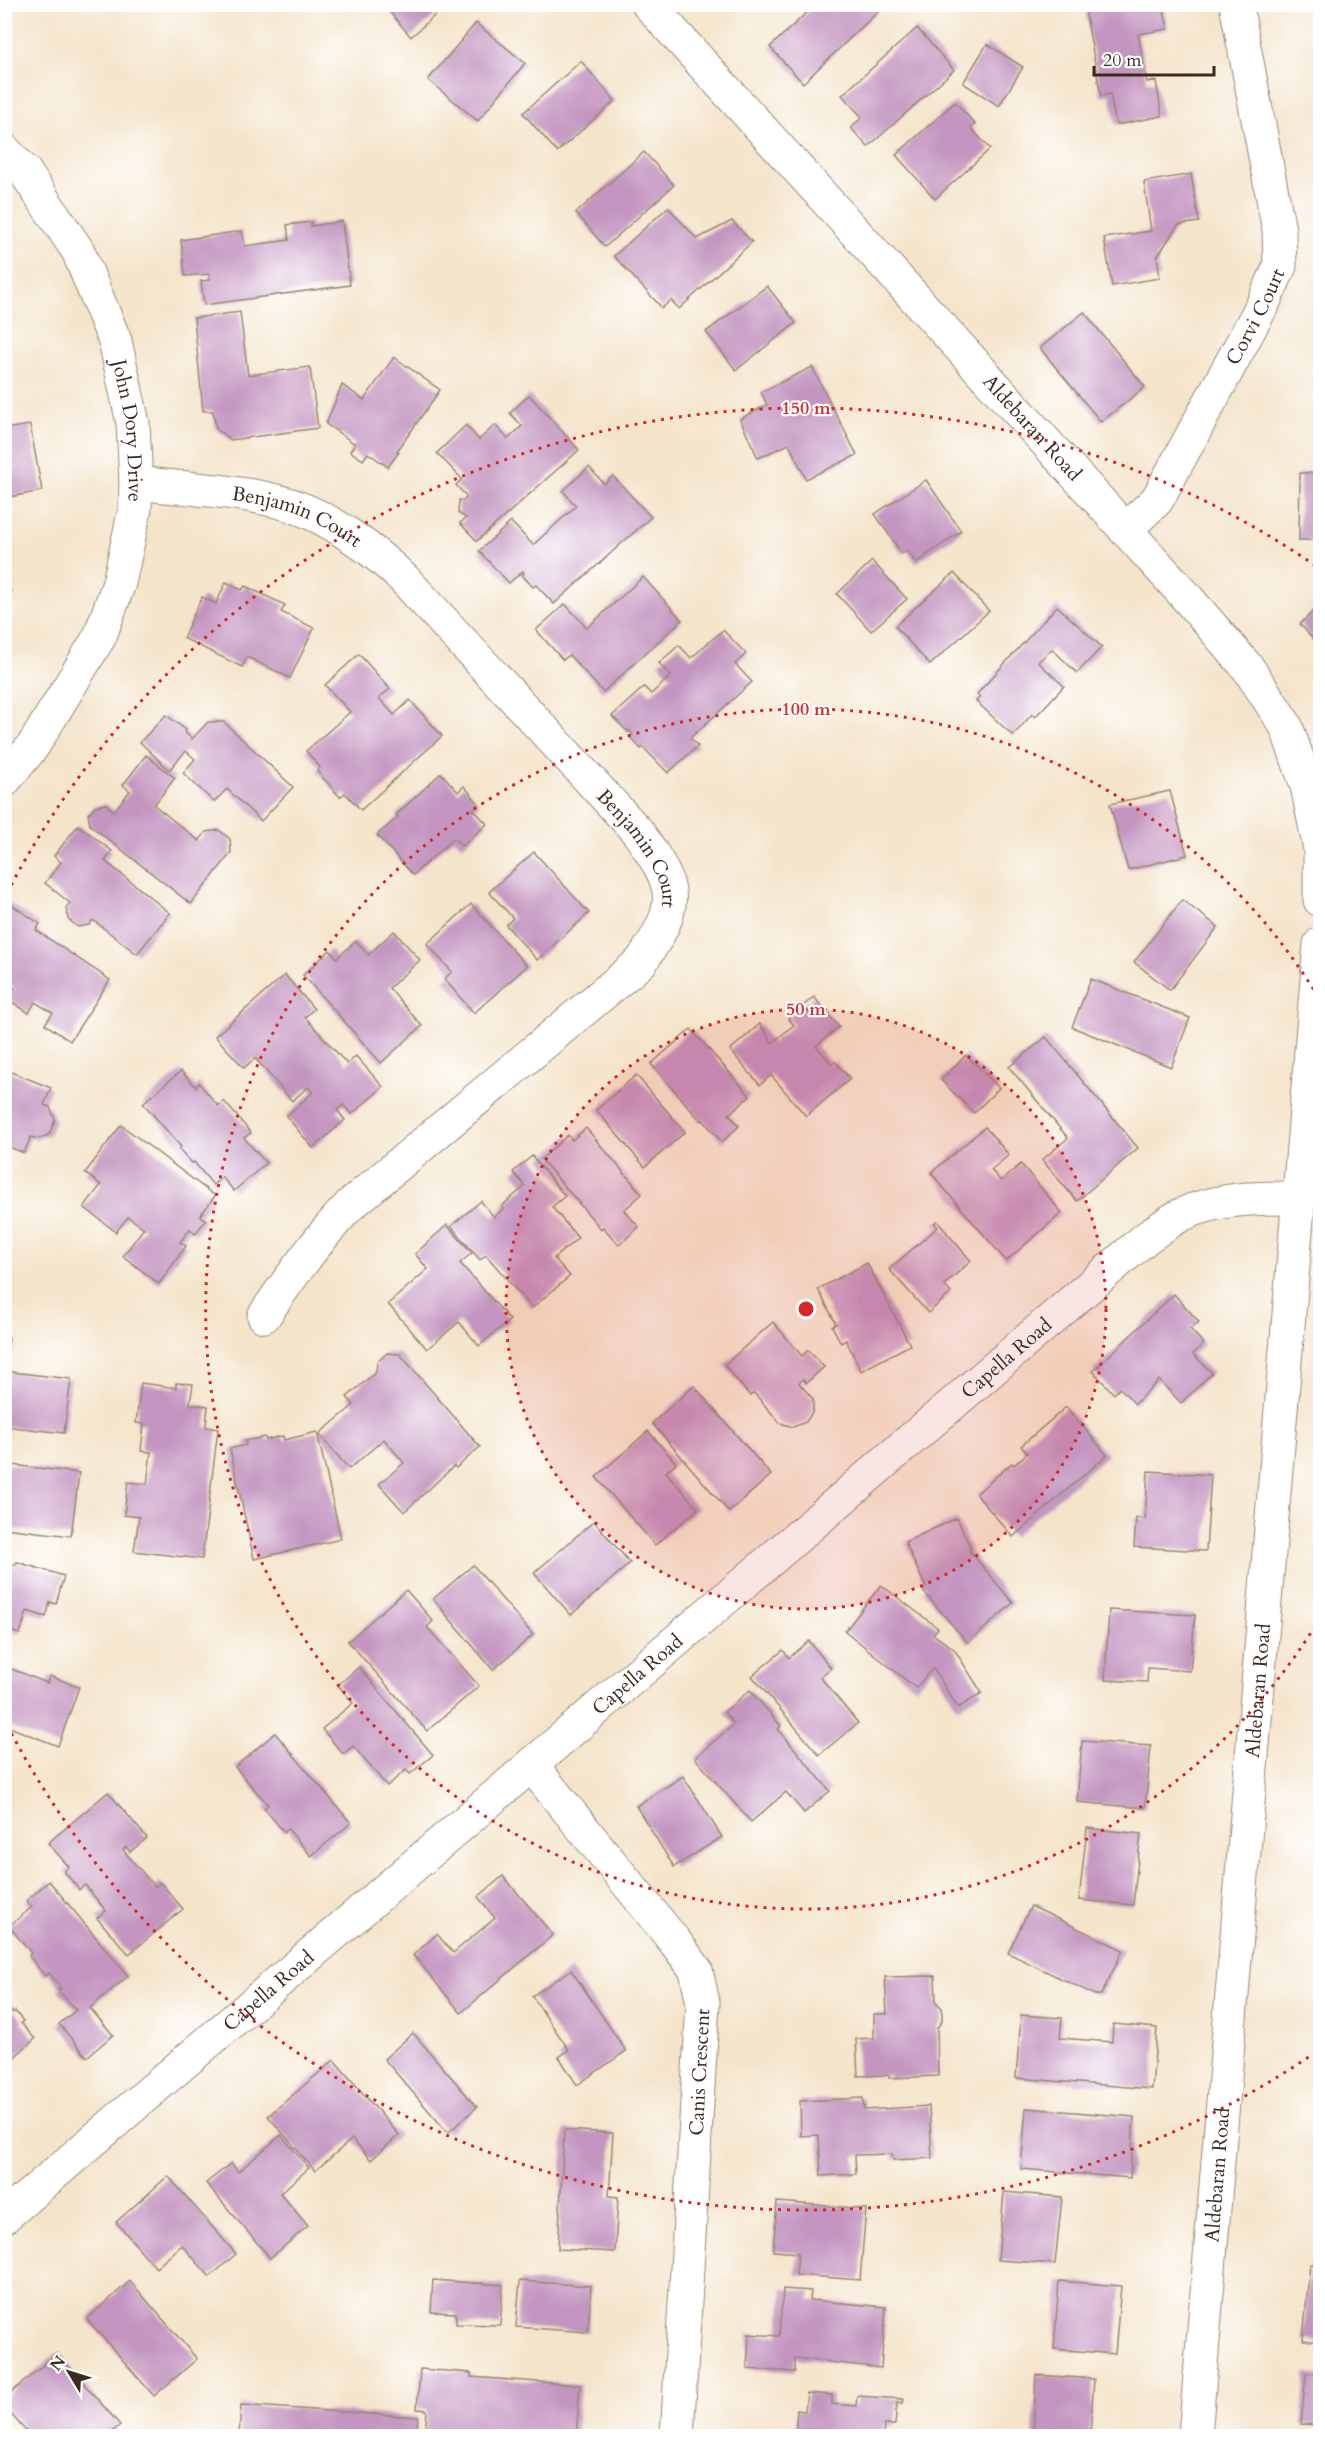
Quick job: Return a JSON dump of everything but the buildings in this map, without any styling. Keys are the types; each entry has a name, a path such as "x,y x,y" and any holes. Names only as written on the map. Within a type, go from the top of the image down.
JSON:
{"street":[{"name":"Aldebaran Road","path":"648,4 1248,668 1286,726 1307,786 1320,849 1320,900"},
{"name":"Corvi Court","path":"1125,530 1157,500 1263,304 1280,266 1279,230 1236,4"},
{"name":"John Dory Drive","path":"4,150 25,172 78,251 116,341 133,423 136,483 135,509 118,583 100,636 33,747 4,781"},
{"name":"Benjamin Court","path":"136,483 239,494 292,505 335,526 377,553 405,580 637,831 668,878 670,906 660,934 641,962 349,1206 323,1233 264,1316"},
{"name":"Aldebaran Road","path":"1195,2436 1320,944"},
{"name":"Capella Road","path":"4,2217 1146,1238 1182,1214 1215,1204 1247,1198 1300,1198"},
{"name":"Canis Crescent","path":"532,1766 676,1942 696,1971 703,2003 677,2436"}]}
